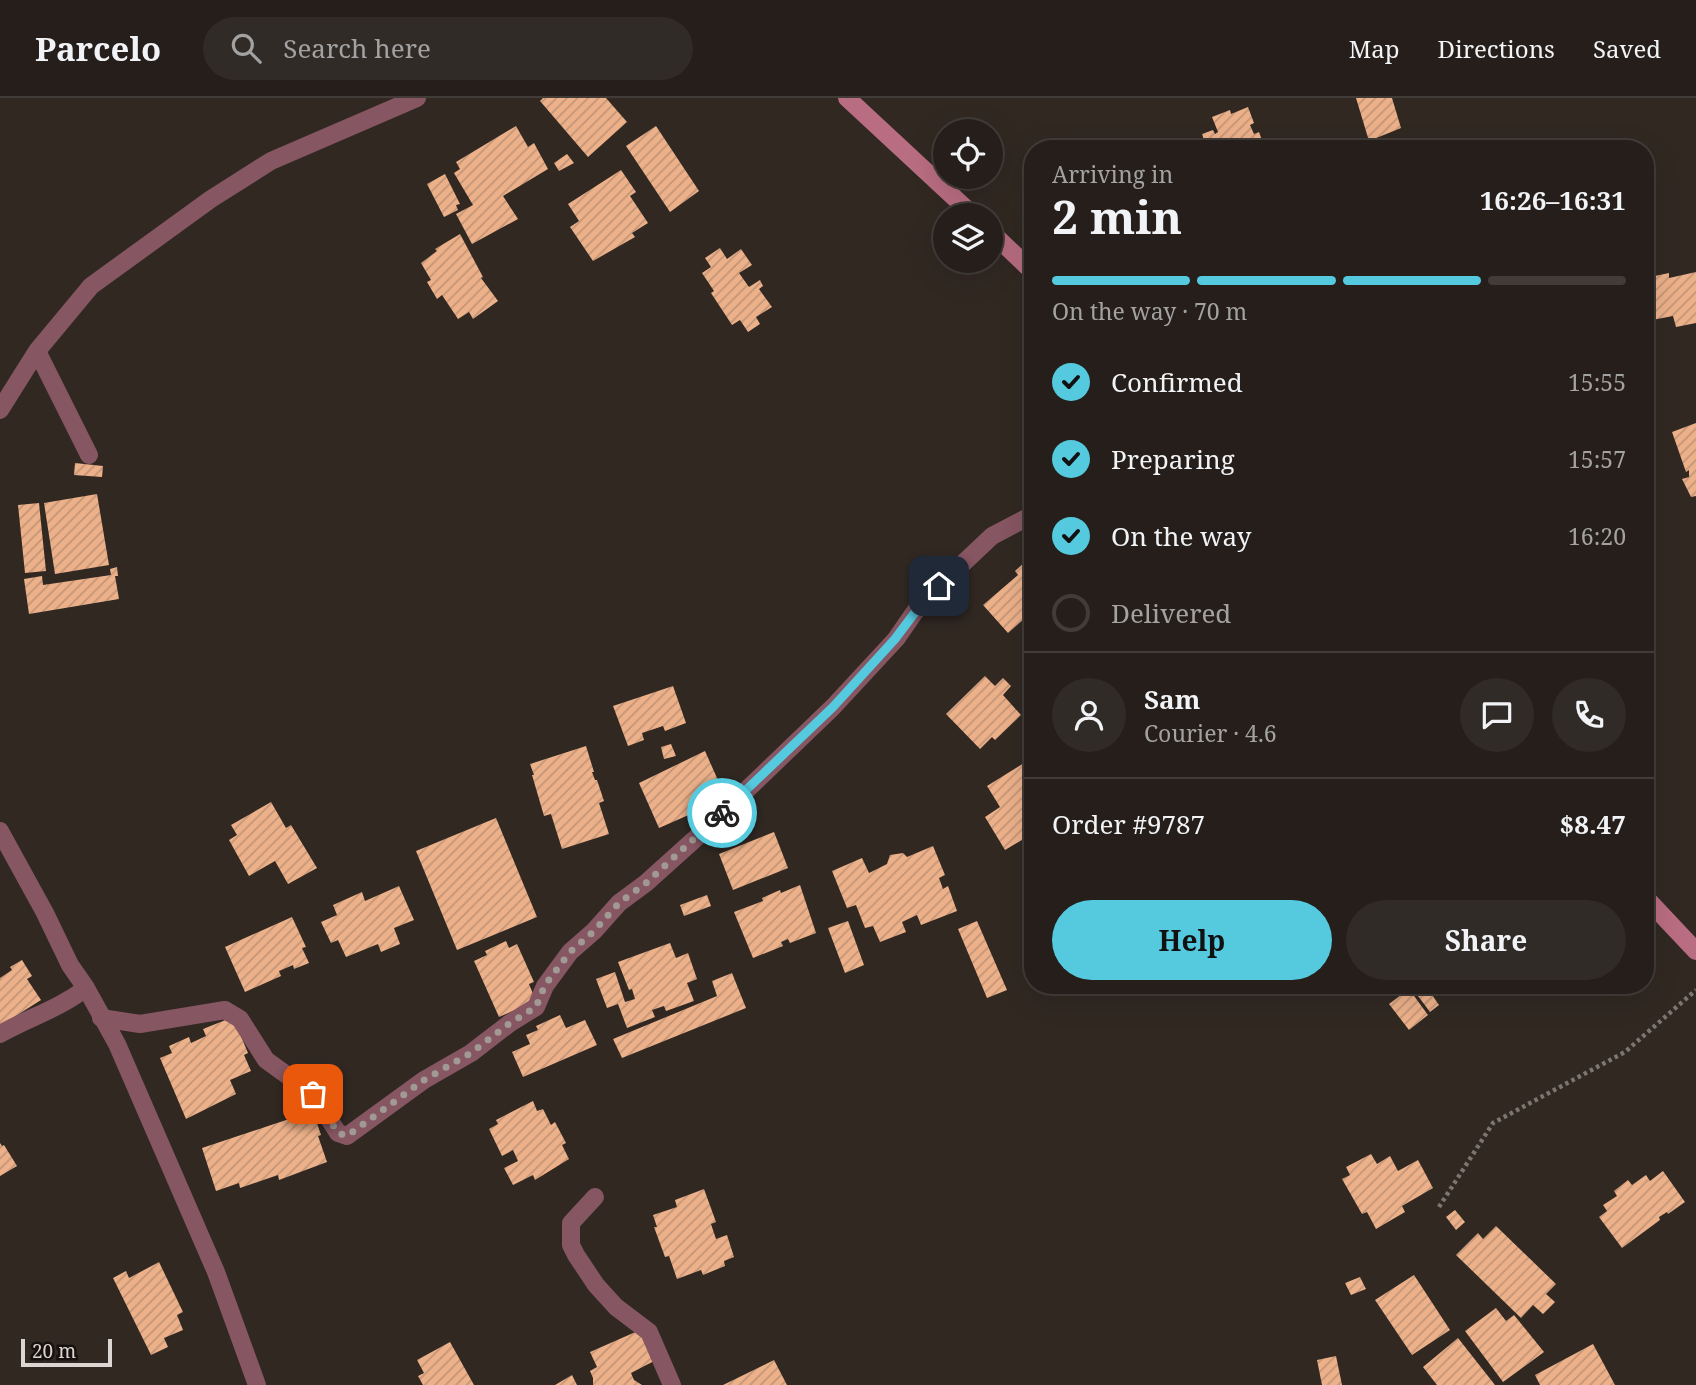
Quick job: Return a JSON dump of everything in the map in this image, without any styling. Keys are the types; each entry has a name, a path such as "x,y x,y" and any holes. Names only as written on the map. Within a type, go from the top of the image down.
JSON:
{"main road":[{"path":"847,98 961,203"},
{"path":"1003,243 1024,263"},
{"path":"1654,907 1696,951"}],"street":[{"path":"0,410 37,351 90,286 211,199 271,161 416,98"},
{"path":"37,351 89,455"},
{"path":"101,1018 140,1024 225,1010 240,1019 266,1060 313,1094 338,1133 347,1136 424,1080 471,1053 536,1007 545,985 570,952 594,931 619,903 646,883 706,829 833,707 895,639 922,603 992,536 1024,519"},
{"path":"0,831 70,965 117,1044 216,1272 257,1385"},
{"path":"0,1034 27,1019 65,1004 86,988"},
{"path":"595,1197 571,1223 571,1245 596,1285 616,1307 649,1332 672,1385"}],"path":[{"path":"1439,1207 1493,1123 1625,1052 1696,990"}],"building":[{"path":"543,98 606,98 627,122 588,157 540,101"},
{"path":"1356,98 1392,98 1401,128 1369,140"},
{"path":"1248,107 1254,123 1250,125 1254,134 1259,132 1262,140 1204,140 1202,134 1213,130 1215,134 1218,132 1212,117 1230,110 1231,114"},
{"path":"516,126 528,147 534,143 548,169 503,196 518,219 472,244 456,214 473,205 454,173 460,169 456,162"},
{"path":"656,126 699,191 670,212 626,146"},
{"path":"567,154 574,163 559,171 554,163"},
{"path":"621,170 636,192 630,196 648,223 632,233 635,237 593,261 570,227 579,221 568,204"},
{"path":"445,174 460,204 456,205 458,210 444,217 427,184"},
{"path":"460,234 483,277 481,278 498,301 473,319 469,312 458,319 442,295 437,299 427,282 431,280 421,263 437,251 435,249"},
{"path":"720,248 727,259 741,249 752,265 739,273 749,287 760,280 763,286 759,289 772,307 756,317 760,324 748,332 740,320 732,325 711,293 714,291 702,273 711,267 705,258"},
{"path":"1696,272 1696,323 1676,327 1673,316 1654,320 1654,276 1669,273 1669,278"},
{"path":"1696,423 1696,496 1691,497 1682,479 1689,477 1689,470 1686,472 1672,432"},
{"path":"75,463 103,466 102,477 74,475"},
{"path":"97,494 109,565 55,574 44,503"},
{"path":"39,503 46,571 25,573 18,505"},
{"path":"1024,563 1024,619 1008,633 983,605 1018,575 1015,571"},
{"path":"117,567 118,576 115,576 119,599 29,614 24,579 42,576 43,585 111,575 110,569"},
{"path":"985,676 995,686 1003,678 1011,686 1003,695 1021,715 995,740 992,737 980,749 946,714"},
{"path":"673,686 686,723 665,731 663,726 642,733 644,740 628,746 613,706"},
{"path":"671,744 676,756 664,759 661,747"},
{"path":"586,746 592,772 604,801 599,803 609,834 562,849 551,814 544,816 530,764"},
{"path":"705,751 729,805 703,816 700,810 659,828 639,783"},
{"path":"1024,763 1024,843 1022,840 1005,850 985,817 1000,807 987,786"},
{"path":"271,802 286,828 291,825 317,868 288,884 275,861 249,876 229,840 237,835 231,825"},
{"path":"496,818 537,917 457,950 416,851"},
{"path":"774,832 788,868 733,890 719,854"},
{"path":"933,846 945,875 939,878 943,889 948,886 957,911 921,925 917,915 902,922 906,932 880,942 873,926 865,928 856,905 847,908 832,871 862,858 869,873 887,864 890,855 903,853 907,857"},
{"path":"800,885 816,933 790,943 788,939 781,942 783,946 753,958 734,912 763,901 762,898 780,890 781,893"},
{"path":"399,886 414,920 394,928 400,944 381,952 378,944 346,957 338,940 331,943 321,922 337,915 333,905 362,892 365,901"},
{"path":"707,895 711,906 684,916 680,905"},
{"path":"292,917 306,947 302,948 309,963 294,969 293,965 279,971 281,976 245,992 225,947"},
{"path":"848,921 864,965 845,973 828,928"},
{"path":"977,921 1007,990 987,998 958,929"},
{"path":"506,941 509,948 517,944 534,982 529,984 536,1001 499,1017 474,961 487,955 485,951"},
{"path":"670,943 676,958 688,953 697,979 687,983 694,1001 666,1011 664,1006 652,1010 655,1017 627,1028 618,1004 607,1008 596,979 615,972 625,1002 635,999 618,962"},
{"path":"22,960 32,976 27,979 41,1000 0,1026 0,978 12,970 10,967"},
{"path":"732,973 746,1008 622,1058 613,1039 717,996 712,981"},
{"path":"1402,994 1413,994 1428,1015 1409,1030 1389,1004"},
{"path":"1431,994 1439,1005 1430,1012 1418,996"},
{"path":"560,1015 566,1028 585,1020 597,1045 523,1077 512,1052 530,1044 526,1035 538,1030 536,1026"},
{"path":"233,1017 248,1053 244,1055 251,1071 230,1080 236,1094 186,1119 160,1058 172,1053 169,1046 189,1037 191,1043 206,1036 203,1029"},
{"path":"533,1101 537,1111 543,1109 551,1125 555,1122 566,1143 562,1145 569,1159 535,1180 533,1175 513,1185 504,1168 518,1161 513,1150 502,1156 489,1129 498,1124 496,1120"},
{"path":"313,1111 327,1162 279,1180 278,1175 240,1188 239,1183 216,1191 202,1148"},
{"path":"0,1143 17,1166 0,1176"},
{"path":"1371,1154 1377,1164 1390,1156 1398,1171 1418,1160 1433,1188 1402,1206 1405,1212 1376,1229 1367,1212 1362,1214 1342,1179 1350,1175 1346,1167"},
{"path":"1663,1171 1685,1202 1659,1217 1660,1220 1622,1248 1599,1217 1607,1211 1603,1205 1617,1196 1614,1191 1628,1180 1632,1185 1646,1175 1650,1181"},
{"path":"704,1189 716,1222 711,1224 716,1239 727,1235 734,1257 724,1261 725,1266 703,1275 701,1270 677,1279 669,1256 665,1257 654,1227 657,1227 653,1215 677,1207 675,1200"},
{"path":"1455,1210 1465,1222 1456,1230 1446,1217"},
{"path":"1496,1226 1556,1284 1546,1294 1555,1302 1543,1314 1533,1305 1521,1318 1456,1255 1478,1233 1483,1239"},
{"path":"159,1262 183,1312 177,1315 183,1330 164,1338 168,1347 151,1355 113,1278 126,1271 129,1278"},
{"path":"1414,1275 1450,1330 1412,1355 1375,1300"},
{"path":"1360,1277 1366,1289 1351,1295 1345,1283"},
{"path":"1496,1308 1506,1321 1514,1315 1544,1352 1503,1382 1465,1331"},
{"path":"640,1330 658,1359 631,1373 634,1380 642,1385 593,1385 590,1371 597,1367 590,1352"},
{"path":"1458,1338 1495,1385 1437,1385 1423,1367"},
{"path":"450,1342 474,1385 423,1385 418,1376 424,1373 417,1360"},
{"path":"1593,1344 1615,1385 1540,1385 1535,1375"},
{"path":"1336,1356 1342,1385 1322,1385 1317,1360"},
{"path":"774,1360 787,1385 723,1385"},
{"path":"572,1375 577,1385 555,1385"}],"way so far":[{"path":"313,1094 338,1133 347,1136 424,1080 471,1053 536,1007 545,985 570,952 594,931 619,903 646,883 722,813"}],"route":[{"path":"722,813 833,707 939,586"}]}
